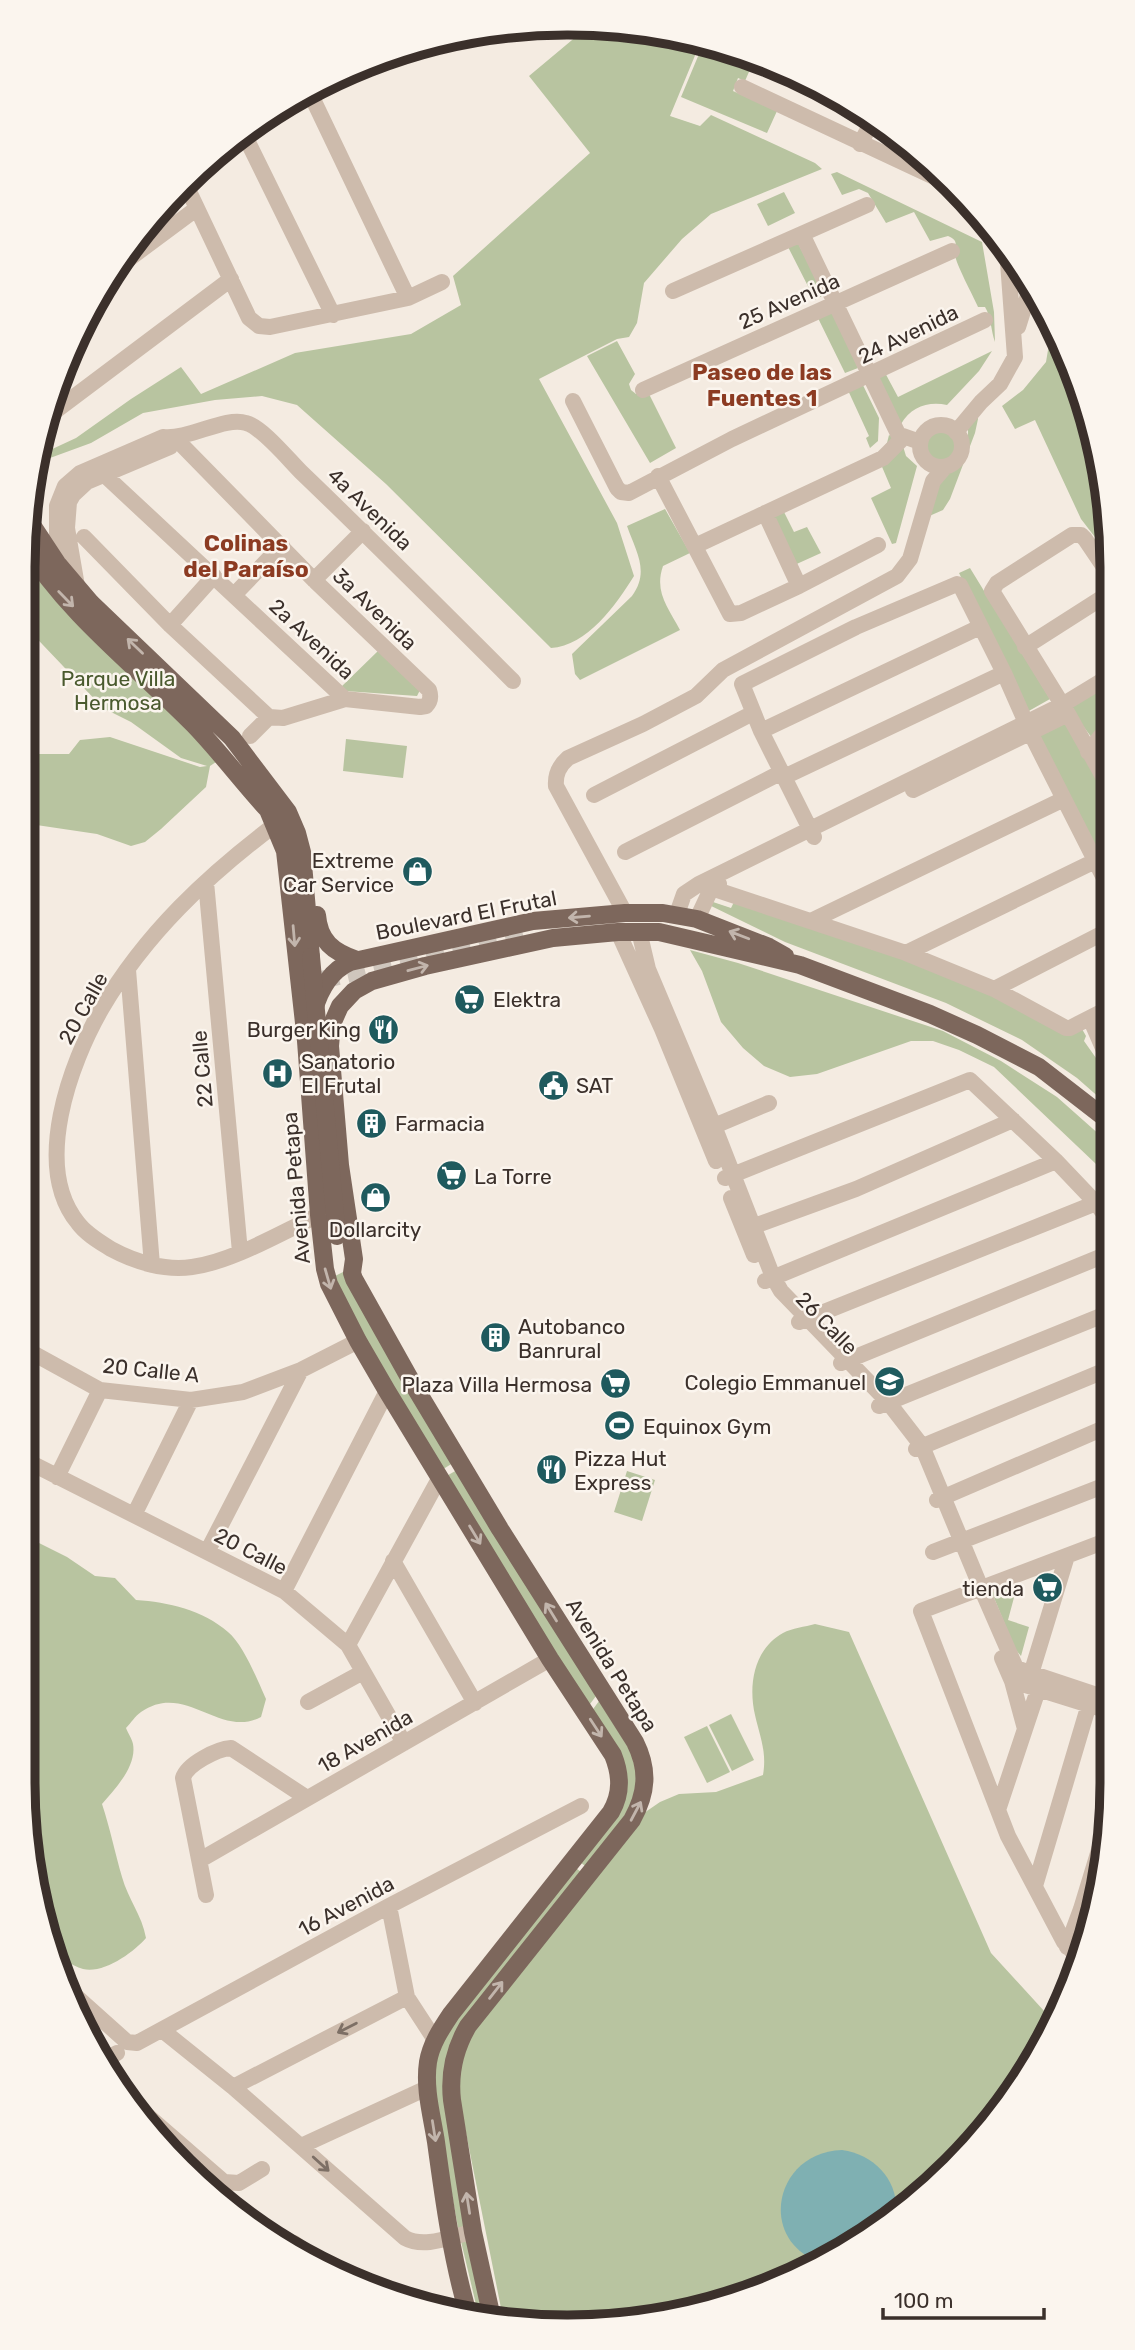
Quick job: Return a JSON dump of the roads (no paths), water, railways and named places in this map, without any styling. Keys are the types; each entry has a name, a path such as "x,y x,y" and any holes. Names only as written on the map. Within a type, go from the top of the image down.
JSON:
{"main road":[{"path":"36,532 57,563 127,639 240,740 274,779 300,814 308,831 321,936 334,949 357,960"},
{"path":"35,560 54,587 195,727 272,817 285,850 306,1041"},
{"path":"240,740 288,813 300,842 337,1236 344,1263 352,1273"},
{"path":"272,817 279,820 289,839 299,907"},
{"name":"Boulevard El Frutal","path":"337,969 357,960 533,921 625,913 677,914 697,919 774,949 800,965"},
{"path":"659,932 665,927 690,927 697,919"},
{"name":"Boulevard El Frutal","path":"354,991 372,981 425,966 575,935 659,932 800,965 930,1014 977,1034 1039,1067 1100,1114"},
{"path":"526,933 575,935"},
{"path":"306,1041 320,993 337,969"},
{"path":"310,1021 321,1018 332,1024 340,1006 354,991 336,985 333,976 337,969"},
{"name":"Avenida Petapa","path":"332,1024 330,1046 340,1165 349,1241 354,1259 352,1273 378,1323 460,1463 565,1634 628,1730 642,1758 645,1782 642,1800 632,1820 468,2026 452,2065 450,2089 473,2232 490,2309"},
{"name":"Avenida Petapa","path":"306,1041 325,1269 329,1284 387,1391 550,1659 613,1755 620,1779 617,1799 611,1812 451,2014 435,2040 428,2066 427,2088 450,2237 466,2305"},
{"path":"440,1477 460,1463"},
{"path":"572,1860 589,1874"}],"street":[{"path":"741,87 926,173"},
{"path":"313,100 408,298"},
{"path":"860,144 868,129"},
{"path":"248,142 332,315"},
{"path":"189,193 249,318 259,326 270,327 408,298 442,282"},
{"path":"673,291 867,205"},
{"path":"139,251 196,209"},
{"path":"802,234 901,440"},
{"name":"25 Avenida","path":"643,390 952,251"},
{"path":"1008,268 1016,350"},
{"path":"60,408 231,279"},
{"path":"956,432 1004,378 1013,363 1019,320 1027,298"},
{"name":"24 Avenida","path":"573,401 621,492 629,492 985,320"},
{"name":"4a Avenida","path":"77,586 67,528 69,502 76,491 101,471 163,437 175,438 234,422 249,424 363,531 513,681"},
{"path":"945,425 956,432 962,443 960,456 956,461 937,465 921,454 922,436 932,427 945,425"},
{"path":"695,547 883,458 903,436 920,442"},
{"name":"3a Avenida","path":"175,438 314,580 429,690 429,703 420,707 345,699"},
{"path":"625,913 556,786 555,779 561,764 568,758 696,696 723,670 897,576 910,559 937,465"},
{"name":"4a Avenida","path":"57,563 58,500 69,482 80,472 101,471"},
{"name":"2a Avenida","path":"101,471 345,699"},
{"path":"658,476 728,613 741,613 878,545"},
{"path":"765,513 799,586"},
{"path":"314,580 363,531"},
{"path":"1100,560 1085,538 1074,534 997,583 993,594 1100,772"},
{"path":"84,537 170,625 269,718"},
{"path":"234,595 282,545"},
{"path":"170,625 214,576"},
{"path":"812,832 761,731 743,682 954,584 960,585 1100,871"},
{"path":"1025,647 1100,599"},
{"path":"761,731 980,627"},
{"path":"625,852 783,775 1004,673"},
{"path":"677,914 684,894 1065,710 1100,683"},
{"path":"240,740 269,718 283,718 345,699"},
{"path":"594,794 753,713"},
{"path":"1088,752 1100,737"},
{"path":"813,920 1064,799"},
{"name":"20 Calle","path":"272,817 243,849 166,919 102,1008 69,1082 60,1117 56,1162 66,1202 78,1223 99,1242 123,1256 152,1265 173,1268 216,1262 320,1215"},
{"path":"906,953 1095,861"},
{"name":"22 Calle","path":"206,882 240,1252"},
{"path":"705,885 906,953 995,989 1068,1028 1100,1013"},
{"path":"697,919 705,885"},
{"name":"26 Calle","path":"618,932 709,1128"},
{"name":"26 Calle","path":"639,932 648,969 769,1279 802,1321 883,1405 919,1447 1013,1673 1026,1729"},
{"path":"995,989 1100,935"},
{"path":"128,970 152,1265"},
{"path":"1090,1018 1100,1041"},
{"path":"727,1177 965,1080 972,1081 1013,1120 1100,1208"},
{"path":"709,1128 769,1103"},
{"path":"749,1228 856,1189 1013,1120"},
{"path":"769,1279 1056,1161"},
{"path":"802,1321 1096,1203"},
{"path":"843,1363 1100,1257"},
{"path":"883,1405 1100,1316"},
{"name":"20 Calle A","path":"35,1358 100,1390 191,1400 243,1392 301,1370 358,1341"},
{"path":"207,1552 301,1370"},
{"path":"919,1447 1100,1373"},
{"path":"57,1477 100,1390"},
{"path":"284,1591 387,1391"},
{"path":"134,1515 191,1400"},
{"path":"940,1498 1100,1430"},
{"name":"20 Calle","path":"35,1466 284,1591 348,1645 404,1743"},
{"path":"348,1645 440,1477"},
{"path":"933,1552 1100,1487"},
{"path":"1072,1952 1067,1947 1012,1844 920,1611 1100,1543"},
{"path":"998,1810 1026,1729 1067,1556"},
{"path":"393,1561 475,1703"},
{"name":"18 Avenida","path":"200,1860 550,1659"},
{"path":"308,1702 363,1672"},
{"path":"1013,1673 1091,1699 1100,1705"},
{"path":"1091,1699 1100,1699"},
{"path":"1035,1886 1091,1699"},
{"path":"206,1895 183,1778 185,1772 222,1749 231,1748 307,1798"},
{"name":"16 Avenida","path":"118,2052 581,1806"},
{"path":"1067,1947 1092,1873"},
{"path":"389,1906 408,1997 435,2040"},
{"path":"233,2087 408,1997"},
{"path":"89,2016 118,2052"},
{"path":"163,2030 233,2087 405,2238 415,2243 424,2243 473,2232"},
{"path":"301,2146 427,2088"},
{"path":"163,2129 224,2182 239,2183 262,2169"}],"water":[{"path":"842,2150 875,2164 890,2182 896,2202 834,2244 810,2257 801,2252 788,2236 781,2218 782,2199 788,2181 801,2165 819,2155"}],"tunnel":[{"path":"321,980 526,933"}],"place":[{"name":"Extreme Car Service","path":"417,872"},
{"name":"Elektra","path":"470,999"},
{"name":"Burger King","path":"384,1029"},
{"name":"Sanatorio El Frutal","path":"278,1073"},
{"name":"SAT","path":"553,1085"},
{"name":"Farmacia","path":"372,1123"},
{"name":"La Torre","path":"451,1176"},
{"name":"Dollarcity","path":"375,1197"},
{"name":"Autobanco Banrural","path":"495,1338"},
{"name":"Colegio Emmanuel","path":"889,1382"},
{"name":"Plaza Villa Hermosa","path":"615,1384"},
{"name":"Equinox Gym","path":"620,1426"},
{"name":"Pizza Hut Express","path":"551,1470"},
{"name":"tienda","path":"1047,1588"}],"district":[{"name":"Paseo de las Fuentes 1","path":"762,385"},
{"name":"Colinas del Paraíso","path":"246,556"}],"park label":[{"name":"Parque Villa Hermosa","path":"118,690"}]}
